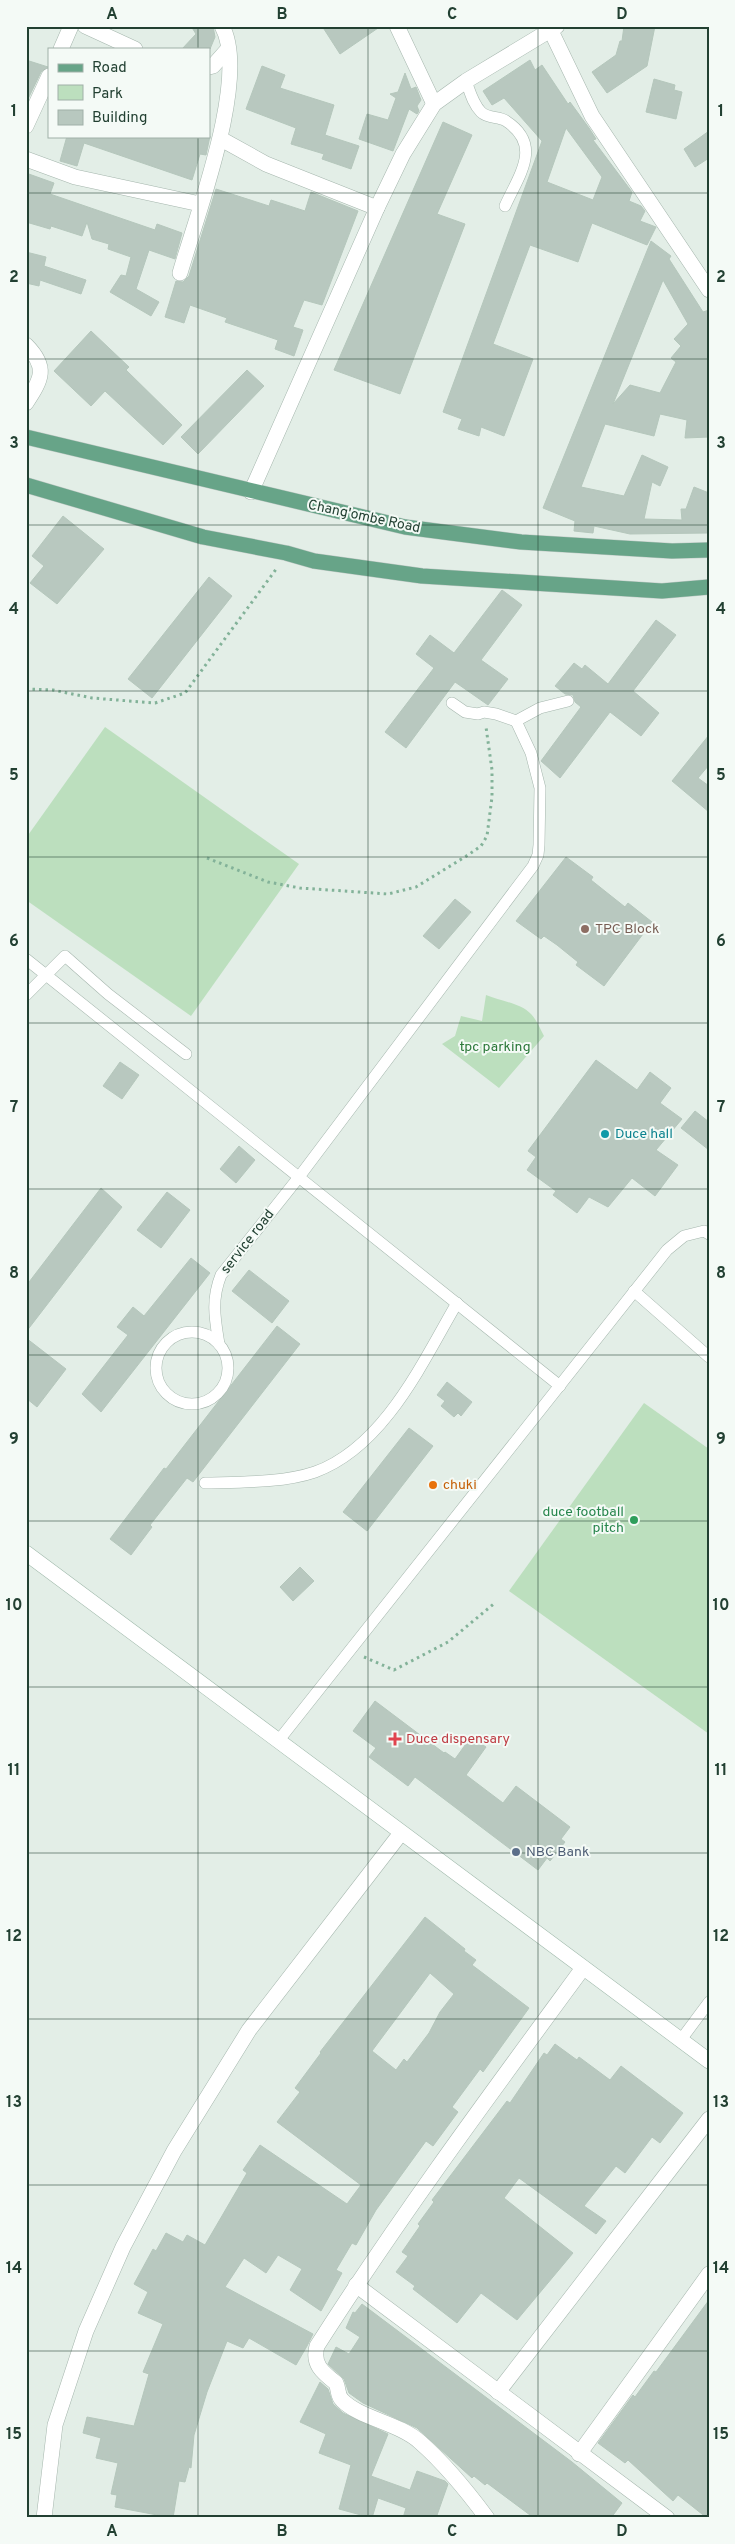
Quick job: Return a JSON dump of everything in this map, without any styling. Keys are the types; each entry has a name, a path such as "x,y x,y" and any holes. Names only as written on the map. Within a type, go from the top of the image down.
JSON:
{"main road":[{"name":"Chang'ombe Road","path":"26,437 305,505 331,508 406,527 521,542 672,551 709,550"},
{"path":"26,485 203,537 286,553 314,561 422,576 662,591 709,587"}],"street":[{"path":"61,48 71,26"},
{"path":"85,26 133,48"},
{"path":"180,273 221,139 228,93 228,49 222,26"},
{"path":"397,26 434,104"},
{"path":"251,492 376,208 403,154 434,104 466,81 554,29 592,116 709,290"},
{"path":"210,67 213,66 228,49"},
{"path":"26,126 48,78"},
{"path":"221,139 266,164 376,208"},
{"path":"26,159 75,178 200,204"},
{"path":"26,345 35,354 42,370 37,387 26,403"},
{"path":"26,1553 709,2061"},
{"path":"44,2518 55,2426 86,2331 123,2247 174,2151 249,2030 401,1833"},
{"path":"487,2518 464,2488 421,2442 404,2429 384,2422 343,2401 338,2394 336,2383 325,2375 315,2363 317,2346 356,2284 467,2126 583,1968"},
{"path":"498,2392 629,2226 709,2119"},
{"path":"579,2454 709,2274"},
{"path":"356,2284 579,2454 667,2518"}],"lane":[{"path":"466,81 474,101 483,114 507,122 524,136 526,143 524,160 505,206"},
{"path":"452,703 465,712 496,714 516,721 540,708 568,701"},
{"name":"service road","path":"220,1344 204,1334 185,1332 168,1340 157,1356 156,1375 164,1392 179,1403 189,1404 198,1404 216,1396 226,1380 228,1361 220,1344 213,1310 215,1289 221,1275 299,1176 533,866 539,845 540,788 531,753 516,721"},
{"path":"26,995 65,956 108,994 186,1054"},
{"path":"26,959 560,1386"},
{"path":"279,1740 667,1250 684,1236 704,1231 709,1234"},
{"path":"634,1292 709,1358"},
{"path":"205,1483 277,1479 313,1473 339,1462 371,1436 406,1390 457,1303"},
{"path":"680,2041 709,2002"}],"path":[{"path":"26,689 52,690 92,698 155,702 185,693 286,553"},
{"path":"207,858 268,882 300,888 388,894 416,887 481,846 487,836 492,797 492,770 485,723 478,714"},
{"path":"350,1651 394,1670 448,1642 496,1602"}],"green space":[{"path":"105,727 299,864 191,1016 26,900 26,838"},
{"name":"tpc parking","path":"486,995 527,1010 535,1019 544,1036 499,1088 442,1044 455,1036 461,1016 482,1021"},
{"name":"duce football pitch","path":"644,1403 709,1449 709,1734 509,1591"}],"building":[{"path":"191,26 213,26 215,37 210,49 183,48 196,34"},
{"path":"322,26 381,26 340,54"},
{"path":"624,26 655,26 647,66 607,93 592,72 616,55 620,41 622,41"},
{"path":"26,60 48,67 41,72 27,101"},
{"path":"530,60 535,70 542,65 568,104 570,102 589,128 596,139 593,140 632,192 629,201 641,206 645,211 640,221 656,227 647,245 592,223 578,262 530,245 493,344 533,359 504,436 481,427 479,436 458,429 462,419 443,412 542,141 504,98 492,105 483,91","holes":["566,128 602,177 593,200 547,182"]},
{"path":"262,66 285,75 280,88 334,105 325,135 359,146 351,169 322,159 324,154 291,144 296,128 246,109"},
{"path":"405,73 411,89 416,87 421,100 417,106 419,111 417,114 409,109 393,151 359,139 367,114 388,120 396,98 390,94 398,92"},
{"path":"654,79 675,85 674,90 682,92 676,119 646,112"},
{"path":"443,122 472,135 437,214 465,224 400,394 334,370"},
{"path":"709,131 709,158 695,167 684,149"},
{"path":"66,138 210,138 206,155 200,154 192,180 84,143 77,166 60,161"},
{"path":"26,173 54,183 50,194 155,230 157,224 182,233 175,259 149,250 136,289 159,302 151,316 110,292 121,275 126,276 131,257 108,249 109,244 92,239 87,222 82,236 51,226 50,229 26,222"},
{"path":"216,189 269,206 271,200 305,211 311,192 358,211 322,305 304,300 293,327 303,330 294,356 275,349 278,340 225,322 227,318 190,305 184,323 165,317 176,281 183,282 189,276"},
{"path":"651,241 671,256 669,259 703,312 709,310 709,437 685,438 687,420 660,414 654,436 605,424 581,487 624,496 642,455 668,467 660,486 652,482 644,519 682,520 681,509 686,509 694,487 709,493 709,533 630,534 594,526 593,533 574,531 575,521 543,508","holes":["663,280 688,324 674,339 681,346 671,358 676,362 660,393 630,385 613,404"]},
{"path":"26,252 46,257 44,266 86,280 81,294 40,280 39,286 26,283"},
{"path":"91,331 129,367 126,370 182,425 163,445 105,391 91,406 54,371"},
{"path":"247,370 264,386 198,454 181,437"},
{"path":"63,516 104,549 57,604 30,583 44,566 32,556"},
{"path":"209,577 232,596 152,698 128,679"},
{"path":"502,590 522,605 481,660 508,679 488,705 455,682 406,748 385,732 434,668 416,654 430,635 454,653"},
{"path":"656,620 676,635 633,691 659,713 641,736 610,712 560,778 541,761 581,707 575,702 573,695 565,694 555,686 574,663 582,669 585,665 608,684"},
{"path":"709,735 709,765 698,778 709,786 709,812 672,781"},
{"path":"566,857 593,877 591,880 625,907 628,903 652,922 604,986 576,965 578,962 557,945 544,936 541,939 516,921"},
{"path":"455,899 471,912 439,949 423,936"},
{"name":"Duce hall","path":"596,1060 637,1090 650,1072 671,1088 660,1103 682,1119 656,1150 678,1165 655,1196 632,1178 608,1207 589,1197 577,1213 553,1195 556,1191 527,1170 536,1157 528,1151"},
{"path":"120,1062 139,1075 122,1099 103,1086"},
{"path":"695,1111 709,1122 709,1150 681,1128"},
{"path":"239,1146 255,1160 236,1183 220,1169"},
{"path":"101,1188 122,1207 26,1332 26,1286"},
{"path":"167,1192 190,1210 161,1248 137,1230"},
{"path":"191,1258 210,1273 101,1412 82,1394 128,1335 117,1327 133,1307 144,1316"},
{"path":"249,1270 289,1301 272,1323 232,1291"},
{"path":"277,1326 300,1344 193,1482 187,1478 150,1525 152,1527 131,1555 110,1539"},
{"path":"26,1338 66,1369 37,1407 26,1398"},
{"path":"447,1382 472,1402 461,1416 458,1413 454,1417 441,1406 445,1401 437,1395"},
{"path":"409,1428 433,1446 367,1531 343,1512"},
{"path":"300,1567 314,1581 293,1601 280,1587"},
{"path":"375,1701 444,1753 455,1759 471,1737 486,1747 466,1775 503,1803 516,1786 570,1827 561,1839 565,1842 550,1861 547,1858 538,1870 415,1777 408,1786 369,1757 376,1748 353,1731"},
{"path":"425,1917 476,1960 472,1965 529,2008 483,2072 480,2069 452,2107 458,2112 433,2146 426,2141 376,2210 356,2245 352,2243 336,2270 342,2273 321,2311 290,2290 302,2269 278,2255 266,2273 244,2258 225,2287 313,2334 307,2346 296,2365 249,2338 243,2348 227,2341 207,2392 194,2435 191,2468 189,2467 185,2482 179,2481 173,2518 115,2507 117,2495 111,2494 118,2463 96,2458 101,2438 83,2433 87,2417 134,2426 149,2374 143,2372 163,2324 138,2313 148,2292 134,2284 153,2249 156,2251 166,2233 183,2242 187,2235 205,2245 247,2173 243,2170 260,2145 347,2204 361,2185 277,2122 300,2092 295,2088 320,2052","holes":["430,1973 454,1994 440,2012 429,2033 407,2062 404,2059 396,2070 372,2051"]},
{"path":"555,2044 577,2060 579,2057 610,2080 621,2066 683,2113 660,2143 652,2137 625,2173 616,2166 584,2206 606,2221 596,2234 519,2178 504,2198 573,2253 517,2320 481,2293 457,2323 413,2289 415,2286 396,2272 408,2256 402,2252 420,2226 418,2224 434,2202 432,2200 507,2101 510,2103 544,2053 547,2055"},
{"path":"709,2300 709,2518 707,2518 678,2495 673,2501 628,2460 625,2463 598,2443 633,2395 635,2397 654,2371 656,2372"},
{"path":"362,2304 572,2462 622,2503 611,2518 534,2518 487,2483 485,2485 474,2476 472,2478 417,2428 363,2403 349,2393 344,2379 328,2364 336,2347 349,2354 360,2337 346,2328 353,2312 355,2313"},
{"path":"320,2382 328,2389 333,2404 343,2413 388,2434 371,2476 410,2490 417,2471 445,2481 448,2484 436,2518 403,2518 406,2508 378,2498 372,2518 339,2509 351,2465 319,2453 326,2434 300,2422"}],"place":[{"name":"TPC Block","path":"585,929"},
{"name":"Duce hall","path":"605,1134"},
{"name":"chuki","path":"433,1485"},
{"name":"duce football pitch","path":"634,1520"},
{"name":"Duce dispensary","path":"395,1739"},
{"name":"NBC Bank","path":"516,1852"}]}
